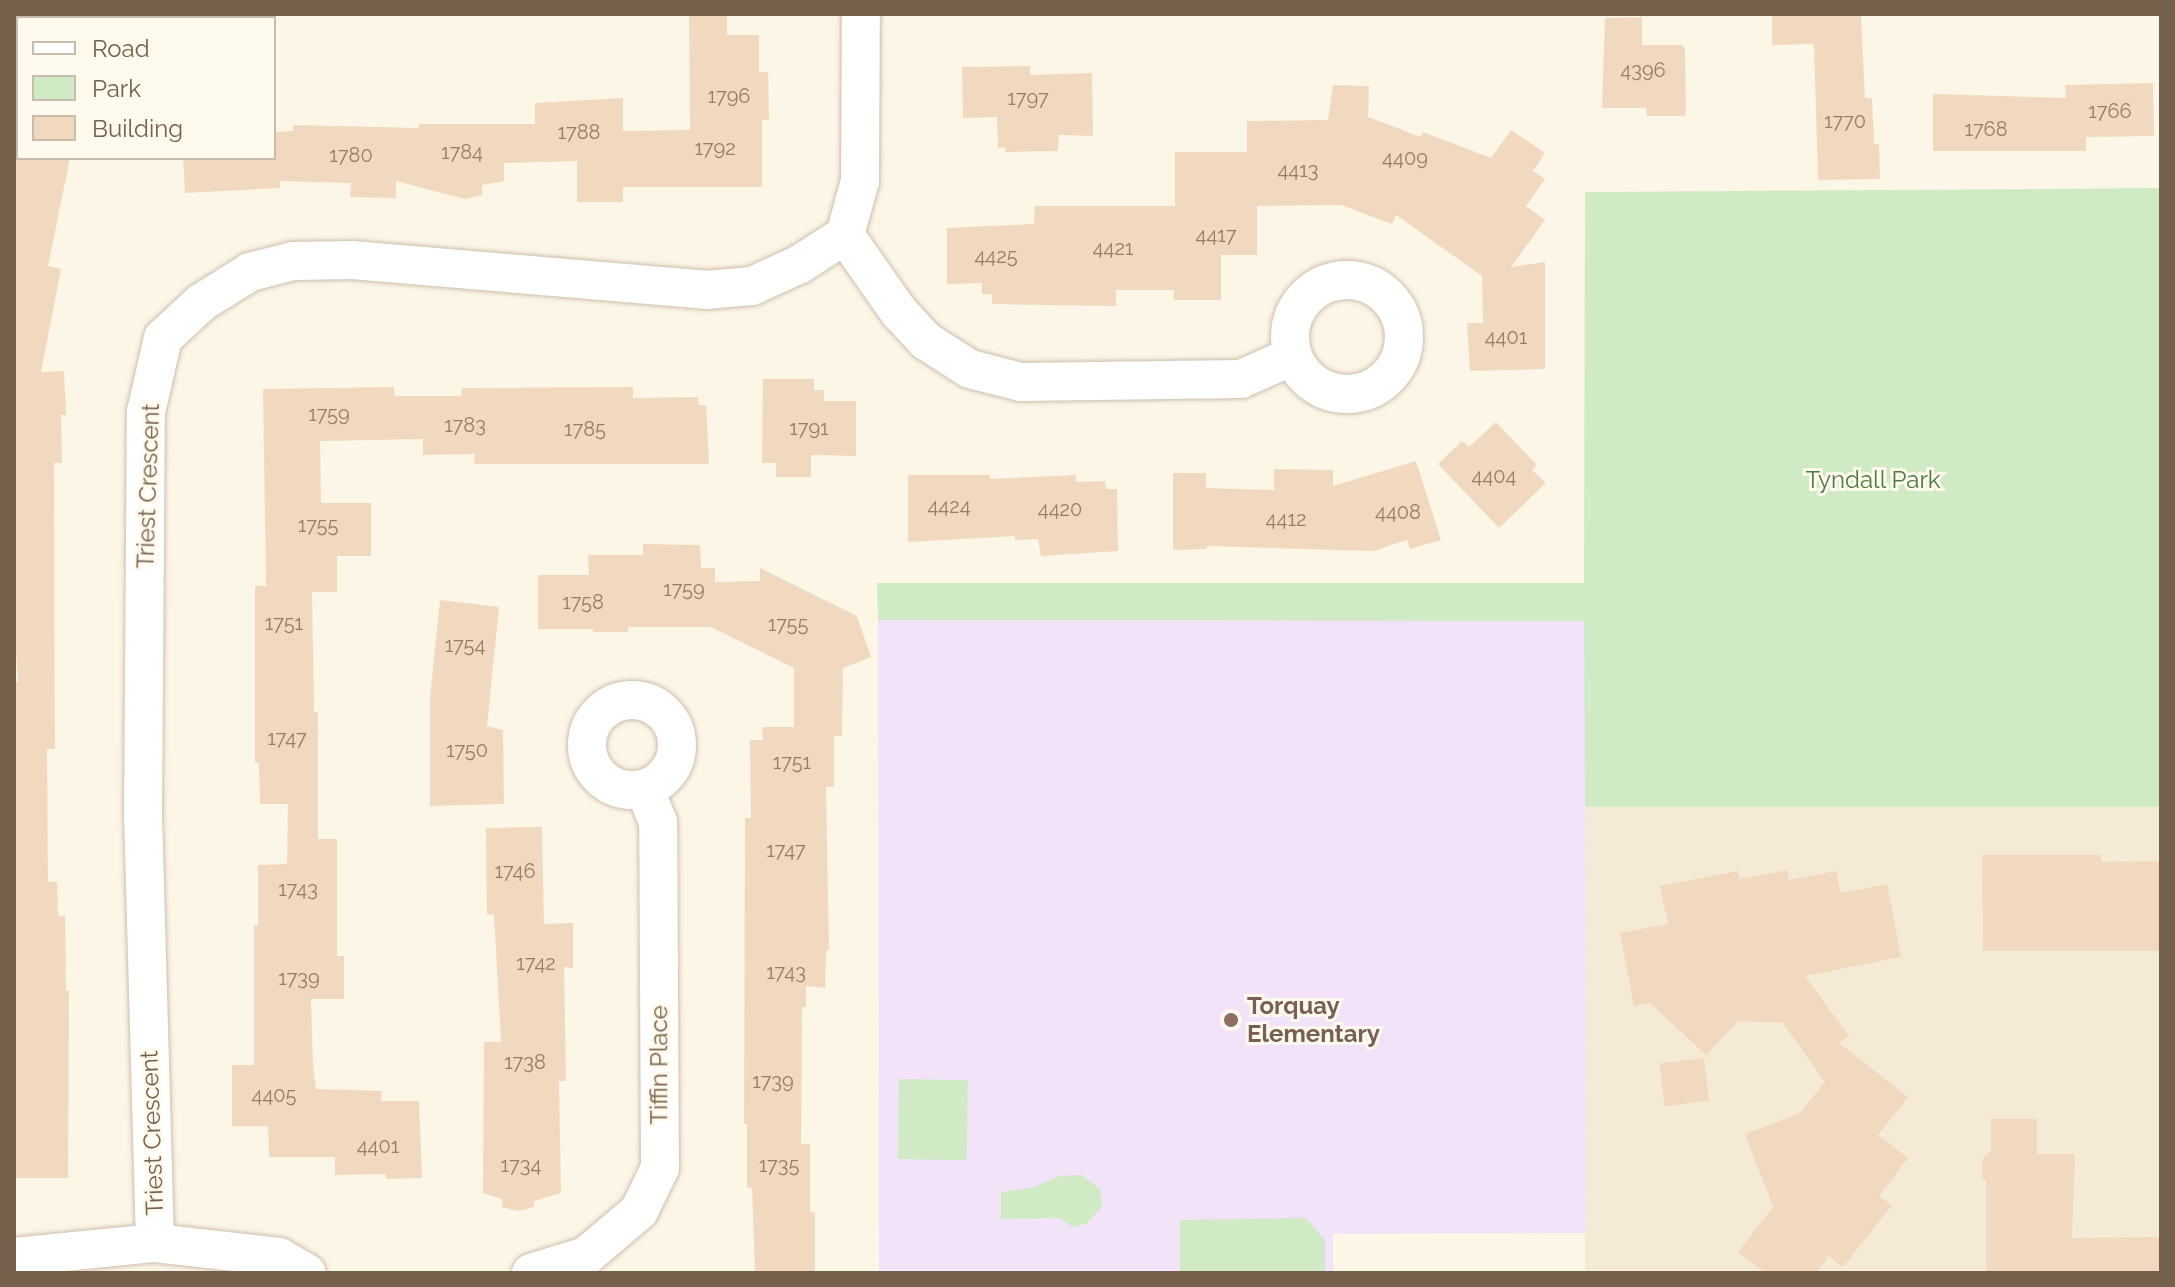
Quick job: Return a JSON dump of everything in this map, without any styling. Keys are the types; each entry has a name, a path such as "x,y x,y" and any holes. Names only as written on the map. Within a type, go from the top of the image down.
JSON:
{"street":[{"path":"861,14 860,181 845,235 899,312 926,341 970,369 1021,382 1241,379 1293,356"},
{"name":"Triest Crescent","path":"155,1243 143,820 145,428 163,338 202,302 250,272 293,261 352,260 706,290 752,286 800,264 845,235"},
{"name":"Tiffin Place","path":"531,1273 586,1256 639,1211 660,1168 658,822 645,789"},
{"path":"14,1257 155,1243 279,1257 307,1273"}],"shaded area":[{"name":"Torquay Elementary","path":"878,620 1585,621 1586,1233 1333,1234 1333,1273 879,1273"},
{"path":"1585,807 2161,807 2161,1273 1585,1273"}],"green space":[{"name":"Tyndall Park","path":"2161,188 2161,807 1585,807 1584,621 878,620 877,583 1584,583 1585,192"},
{"path":"899,1079 968,1080 967,1160 898,1159"},
{"path":"1082,1175 1100,1189 1102,1207 1086,1224 1072,1227 1060,1218 1001,1219 1001,1192 1031,1188 1060,1176"},
{"path":"1306,1218 1325,1240 1325,1273 1180,1273 1180,1220"}],"building":[{"path":"689,14 727,14 727,35 759,35 759,72 768,72 769,120 762,120 762,187 623,187 623,202 577,202 577,161 504,163 504,181 482,185 482,195 465,199 396,181 396,198 350,197 351,183 280,181 280,188 185,193 183,160 276,160 276,132 293,131 293,125 419,128 419,124 535,124 535,103 623,98 623,131 690,130"},
{"path":"1772,14 1861,14 1865,98 1872,98 1874,144 1879,144 1880,179 1818,180 1814,44 1772,45"},
{"path":"1642,17 1642,45 1682,45 1685,49 1686,116 1647,116 1646,108 1602,108 1605,18"},
{"path":"1030,66 1030,75 1092,73 1093,136 1059,135 1058,151 1006,152 1005,147 998,148 997,117 963,118 962,67"},
{"path":"2153,83 2154,136 2086,137 2086,151 1933,151 1933,94 2066,98 2065,85"},
{"path":"1333,85 1369,86 1368,117 1421,137 1423,132 1491,158 1511,130 1545,153 1533,171 1545,179 1526,206 1545,220 1511,267 1545,262 1545,369 1470,371 1467,323 1483,323 1482,276 1396,215 1392,224 1341,205 1257,206 1257,255 1221,255 1221,300 1174,300 1174,290 1116,290 1116,306 992,304 992,294 982,294 982,283 947,284 947,228 1034,224 1035,206 1175,206 1175,152 1247,152 1247,121 1328,120"},
{"path":"14,158 70,160 48,266 61,269 41,372 64,371 66,415 61,415 62,463 54,463 55,749 47,749 48,882 57,882 58,916 65,916 66,991 69,991 68,1178 14,1178 14,682 18,682 14,624"},
{"path":"763,379 814,379 814,390 824,390 824,401 856,401 856,456 811,455 811,477 776,477 776,463 762,463"},
{"path":"394,387 394,396 462,396 462,388 633,387 633,398 698,397 699,405 706,405 709,464 474,464 475,454 423,455 423,439 320,441 321,503 371,503 371,556 337,556 337,592 312,592 314,712 318,712 318,839 337,839 337,956 344,956 344,999 311,999 313,1065 316,1089 382,1091 381,1101 419,1101 422,1178 386,1179 385,1174 335,1175 335,1157 269,1157 268,1126 232,1126 232,1065 254,1065 254,925 258,925 258,865 287,864 288,804 260,804 259,763 255,763 255,586 266,586 263,389"},
{"path":"1496,422 1537,465 1532,470 1546,483 1499,528 1438,464 1462,441 1469,447"},
{"path":"1416,461 1441,540 1410,549 1407,540 1374,551 1207,546 1207,549 1173,550 1173,473 1206,473 1206,488 1274,490 1274,469 1333,470 1333,486"},
{"path":"908,475 990,475 990,479 1076,475 1076,482 1105,481 1106,489 1117,489 1118,551 1041,556 1038,539 1015,540 1015,536 908,542"},
{"path":"643,544 700,545 701,568 715,568 715,582 760,581 760,568 857,616 871,657 843,668 842,736 834,736 834,787 826,787 829,950 826,950 825,988 806,986 806,1007 802,1007 801,1144 810,1144 810,1212 815,1213 815,1273 755,1273 752,1188 747,1187 747,1124 744,1124 745,818 751,818 750,740 763,740 762,727 794,727 794,668 711,627 628,627 628,632 538,629 538,575 589,575 588,555 643,555"},
{"path":"440,600 499,607 487,726 503,730 504,804 430,806 430,698"},
{"path":"542,827 544,924 573,923 573,968 564,967 566,1081 559,1081 561,1193 534,1201 534,1207 518,1211 502,1207 502,1199 483,1193 484,1042 501,1042 494,914 487,915 486,828"},
{"path":"1982,855 2101,855 2101,862 2161,861 2161,951 1983,951"},
{"path":"1787,870 1789,880 1836,871 1841,893 1887,884 1901,957 1805,976 1849,1036 1839,1043 1908,1097 1878,1135 1908,1158 1879,1196 1892,1205 1843,1267 1829,1256 1816,1273 1765,1273 1738,1252 1773,1207 1745,1134 1800,1113 1825,1082 1783,1023 1738,1021 1706,1055 1650,1003 1634,1006 1620,933 1668,924 1660,886 1738,871 1740,879"},
{"path":"1704,1058 1709,1101 1665,1106 1659,1063"},
{"path":"1991,1119 2037,1119 2037,1154 2075,1154 2072,1238 2161,1237 2161,1273 1986,1273 1986,1181 1982,1178 1982,1160 1991,1150"}],"place":[{"name":"Torquay Elementary","path":"1231,1020"}]}
